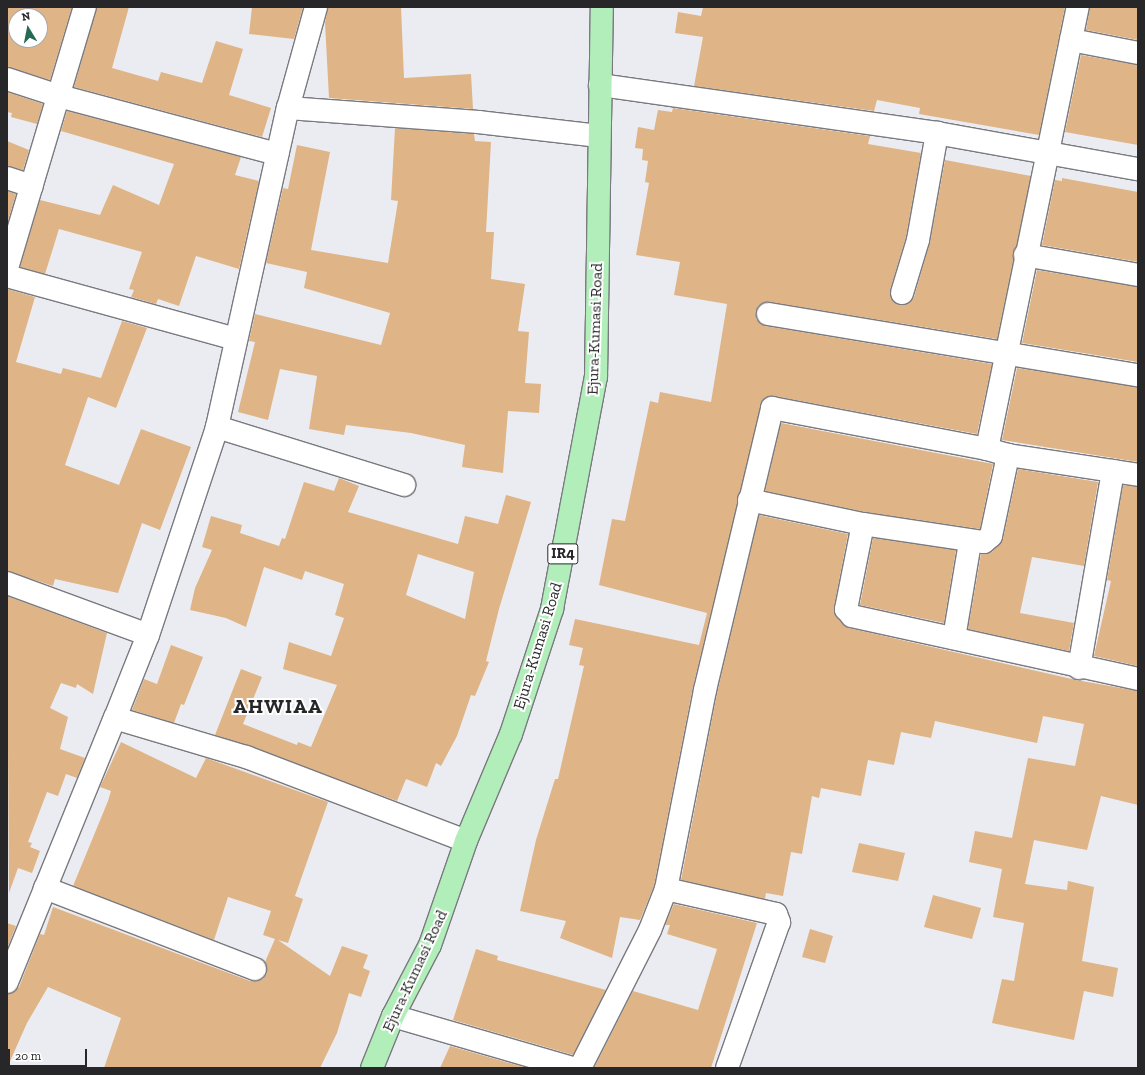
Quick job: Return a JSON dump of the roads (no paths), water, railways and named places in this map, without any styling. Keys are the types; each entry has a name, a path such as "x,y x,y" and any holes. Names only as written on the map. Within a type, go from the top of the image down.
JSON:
{"main road":[{"name":"Ejura-Kumasi Road","path":"372,1068 393,1016 430,945 466,841 511,734 552,609 579,477 596,377 602,7"}],"street":[{"path":"7,268 85,7"},
{"path":"7,982 148,635 217,427 235,339 277,154 316,7"},
{"path":"748,500 863,524 970,542 984,542 991,536 1006,353 1046,153 1078,7"},
{"path":"1071,40 1138,53"},
{"path":"7,79 59,96 277,154"},
{"path":"600,85 937,133 1138,169"},
{"path":"288,108 478,122 599,136"},
{"path":"902,294 918,240 937,133"},
{"path":"7,178 32,186"},
{"path":"1026,255 1138,275"},
{"path":"7,276 235,339"},
{"path":"768,314 1138,375"},
{"path":"580,1068 650,930 666,889 705,690 748,500 772,408 998,452 1138,475"},
{"path":"217,427 404,486"},
{"path":"1079,668 1113,471"},
{"path":"863,524 846,609 848,613 1079,668 1138,680"},
{"path":"954,638 970,542"},
{"path":"7,583 148,635"},
{"path":"115,718 246,756 466,841"},
{"path":"45,888 255,969"},
{"path":"666,889 776,914 780,922 727,1068"},
{"path":"393,1016 572,1068"}],"district":[{"name":"AHWIAA","path":"278,706"}]}
